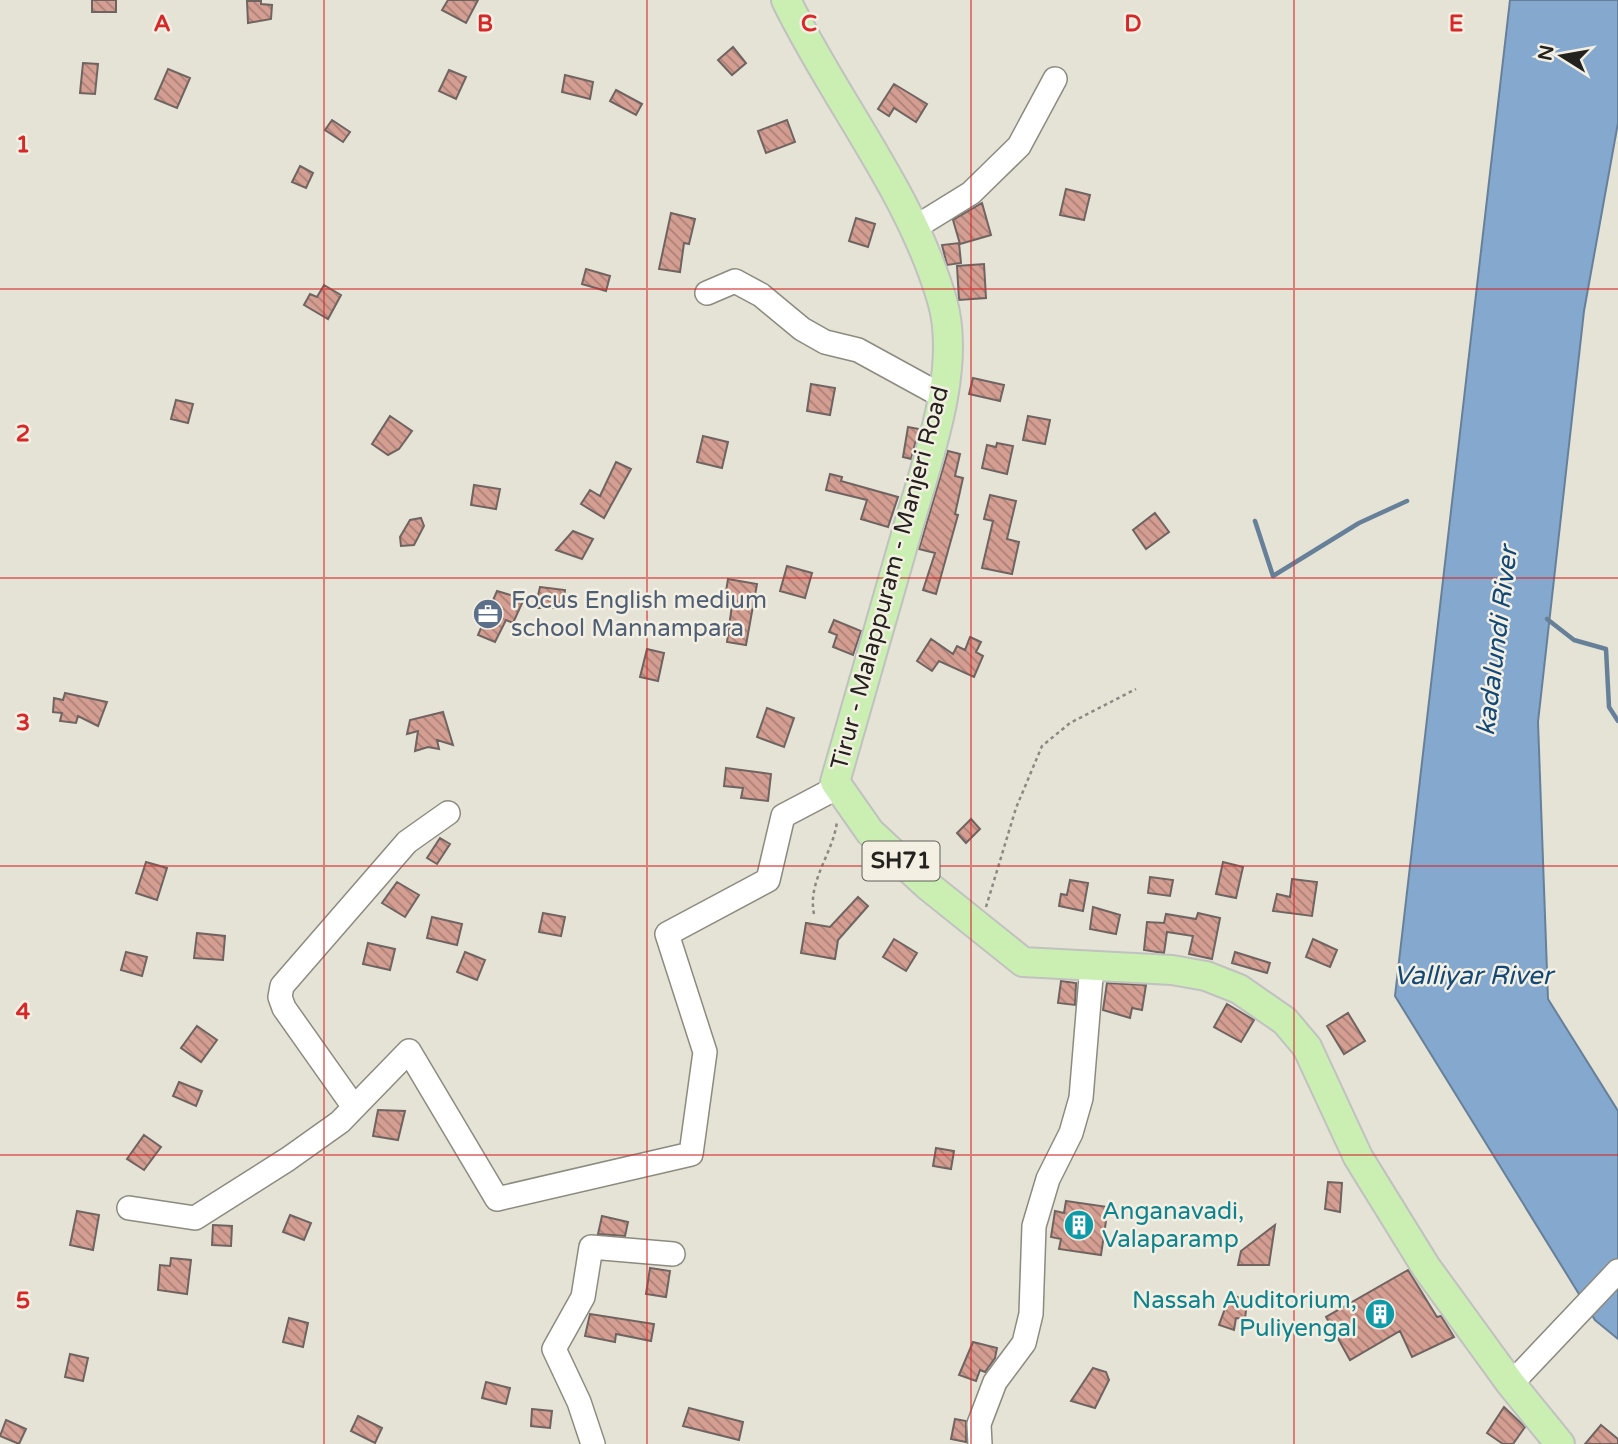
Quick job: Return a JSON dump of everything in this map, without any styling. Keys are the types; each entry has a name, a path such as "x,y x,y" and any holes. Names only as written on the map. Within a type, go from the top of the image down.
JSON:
{"main road":[{"name":"Tirur - Malappuram - Manjeri Road","path":"786,0 806,41 916,227 943,302 949,348 942,396 835,782 870,832 927,885 1023,962 1172,970 1206,976 1239,989 1285,1021 1307,1047 1358,1157 1426,1267 1511,1384 1560,1444"}],"street":[{"path":"916,227 971,194 1019,146 1055,79"},
{"path":"707,293 735,281 761,295 802,329 825,342 858,350 942,396"},
{"path":"129,1208 195,1218 288,1159 340,1122 409,1051 497,1199 691,1154 705,1052 667,934 768,880 783,816 838,787"},
{"path":"354,1107 284,1008 280,997 282,986 407,842 448,813"},
{"path":"980,1444 979,1424 995,1382 1024,1343 1031,1314 1034,1226 1048,1179 1072,1133 1081,1098 1092,965"},
{"path":"593,1444 579,1402 554,1349 583,1297 591,1247 673,1254"},
{"path":"1511,1384 1618,1271"}],"path":[{"path":"977,925 991,897 1016,808 1042,746 1070,723 1136,689"},
{"path":"814,914 816,884 826,855 833,846 836,831 838,787"}],"water":[{"name":"Valliyar River","path":"1510,0 1618,0 1618,123 1584,311 1538,722 1548,999 1618,1111 1618,1339 1595,1320 1395,996"}],"building":[{"path":"92,0 116,0 116,12 92,12"},
{"path":"448,0 478,0 466,23 442,10"},
{"path":"247,1 261,1 261,4 272,5 271,19 248,23"},
{"path":"733,47 746,63 732,75 718,60"},
{"path":"83,63 98,64 95,94 80,93"},
{"path":"168,69 190,78 177,108 155,99"},
{"path":"449,70 466,77 456,99 439,91"},
{"path":"565,75 593,82 590,99 562,92"},
{"path":"894,84 927,104 916,122 894,108 889,116 878,109"},
{"path":"616,90 642,104 636,115 610,101"},
{"path":"332,120 350,132 343,142 325,130"},
{"path":"787,120 795,142 766,153 758,131"},
{"path":"300,166 313,173 306,188 292,182"},
{"path":"1066,189 1090,195 1084,220 1060,215"},
{"path":"982,203 991,235 960,244 953,220"},
{"path":"671,213 695,219 689,244 684,243 680,272 659,269"},
{"path":"856,218 875,224 868,247 849,241"},
{"path":"959,243 961,263 947,265 942,245"},
{"path":"984,264 986,298 959,300 957,266"},
{"path":"586,269 610,276 606,291 582,284"},
{"path":"324,285 341,295 328,319 304,305 310,294 317,297"},
{"path":"973,378 1004,385 1000,401 969,394"},
{"path":"811,384 835,388 830,415 807,411"},
{"path":"176,400 193,404 188,423 171,419"},
{"path":"390,416 412,431 399,449 388,455 372,444"},
{"path":"1028,416 1050,420 1045,444 1023,440"},
{"path":"908,427 919,429 911,459 903,457"},
{"path":"703,436 728,442 722,468 697,462"},
{"path":"997,443 1013,446 1007,474 982,468 987,445 996,447"},
{"path":"948,451 960,454 955,476 963,478 955,514 958,515 936,594 923,590 935,553 919,549"},
{"path":"616,462 631,469 604,518 581,504 590,490 600,496"},
{"path":"830,474 842,477 841,481 898,497 888,527 861,519 867,500 826,490"},
{"path":"474,485 500,489 496,509 471,505"},
{"path":"990,495 1016,501 1007,539 1019,542 1012,574 982,568 993,521 984,519"},
{"path":"1155,513 1169,532 1146,549 1133,530"},
{"path":"421,518 424,526 414,545 401,546 400,537 410,520"},
{"path":"573,531 593,539 582,559 556,550"},
{"path":"787,566 812,573 805,598 780,591"},
{"path":"728,579 757,584 746,645 727,642 732,605 724,604"},
{"path":"540,587 565,590 562,608 535,608"},
{"path":"497,591 524,599 513,623 506,620 495,642 478,635"},
{"path":"834,620 861,631 853,655 833,647 837,635 829,632"},
{"path":"970,637 981,642 976,652 983,656 974,677 939,661 932,671 917,661 931,639 953,654 957,646 965,650"},
{"path":"647,649 664,653 658,681 640,677"},
{"path":"65,693 107,702 98,726 78,716 76,723 60,721 62,713 53,712 54,698 63,700"},
{"path":"767,708 794,718 784,747 757,737"},
{"path":"443,712 453,745 437,740 439,749 428,747 415,751 418,731 407,734 410,720"},
{"path":"726,768 771,774 768,801 741,798 743,788 724,786"},
{"path":"971,819 980,829 966,843 957,833"},
{"path":"440,838 450,844 437,864 427,858"},
{"path":"146,862 167,868 157,900 136,893"},
{"path":"1223,862 1243,867 1236,898 1216,894"},
{"path":"1150,877 1173,880 1170,896 1148,893"},
{"path":"1292,879 1317,882 1312,916 1273,911 1277,894 1290,897"},
{"path":"1070,880 1088,883 1083,911 1059,906 1061,894 1067,895"},
{"path":"397,882 419,895 405,917 382,903"},
{"path":"858,897 868,906 838,940 835,959 801,953 806,923 830,927"},
{"path":"1093,907 1120,915 1116,934 1090,929"},
{"path":"543,913 565,917 561,936 539,932"},
{"path":"1198,913 1220,918 1212,959 1189,954 1193,936 1167,932 1164,953 1144,950 1147,922 1164,923 1166,914 1196,919"},
{"path":"432,917 462,924 457,945 427,938"},
{"path":"197,933 225,936 223,960 194,958"},
{"path":"894,939 917,953 906,971 883,957"},
{"path":"1313,939 1337,950 1330,967 1306,957"},
{"path":"368,943 395,949 390,970 363,964"},
{"path":"126,952 147,957 142,976 121,970"},
{"path":"465,952 485,960 477,980 457,972"},
{"path":"1235,952 1270,963 1267,973 1232,963"},
{"path":"1061,981 1076,983 1075,1005 1058,1003"},
{"path":"1107,983 1146,985 1142,1010 1132,1008 1130,1018 1103,1010"},
{"path":"1227,1004 1254,1020 1241,1042 1214,1027"},
{"path":"1348,1013 1365,1041 1344,1054 1327,1026"},
{"path":"197,1026 217,1040 201,1062 181,1048"},
{"path":"179,1082 202,1091 196,1106 173,1096"},
{"path":"378,1110 405,1111 398,1140 373,1136"},
{"path":"144,1135 161,1147 144,1170 127,1159"},
{"path":"936,1148 954,1151 951,1169 933,1166"},
{"path":"1328,1182 1342,1183 1340,1212 1325,1209"},
{"name":"Anganavadi, Valaparamp","path":"1066,1201 1108,1207 1101,1255 1059,1249 1061,1239 1051,1237 1055,1211 1064,1213"},
{"path":"77,1211 99,1215 93,1250 70,1245"},
{"path":"290,1215 311,1223 304,1240 283,1232"},
{"path":"602,1216 628,1222 625,1236 598,1234"},
{"path":"213,1225 232,1226 231,1246 212,1245"},
{"path":"1275,1225 1269,1265 1238,1265 1241,1251"},
{"path":"171,1258 191,1260 187,1294 158,1290 160,1265 170,1266"},
{"path":"650,1268 670,1271 666,1297 646,1294"},
{"name":"Nassah Auditorium, Puliyengal","path":"1408,1270 1437,1317 1441,1316 1454,1337 1412,1357 1400,1331 1350,1360 1326,1317"},
{"path":"1230,1295 1241,1298 1239,1305 1246,1310 1245,1319 1236,1318 1234,1330 1219,1325"},
{"path":"590,1314 654,1324 651,1341 616,1334 615,1342 585,1336"},
{"path":"289,1318 308,1323 303,1347 283,1342"},
{"path":"973,1342 997,1348 995,1358 985,1372 980,1370 976,1381 959,1375"},
{"path":"70,1354 88,1358 83,1381 65,1377"},
{"path":"1093,1368 1106,1372 1109,1380 1095,1408 1071,1401"},
{"path":"486,1382 510,1388 506,1404 482,1398"},
{"path":"1504,1407 1525,1427 1513,1444 1503,1444 1487,1433"},
{"path":"689,1408 743,1422 739,1440 683,1426"},
{"path":"532,1409 552,1411 550,1428 531,1426"},
{"path":"358,1416 382,1428 375,1443 351,1431"},
{"path":"955,1419 966,1421 966,1442 951,1439"},
{"path":"6,1420 26,1429 19,1444 0,1436"},
{"path":"1601,1425 1618,1439 1618,1444 1585,1444"}],"waterway":[{"path":"1255,521 1273,576 1359,523 1407,501"},
{"path":"1547,619 1574,640 1606,649 1609,707 1618,721"}],"place":[{"name":"Focus English medium school Mannampara","path":"488,614"},
{"name":"Anganavadi, Valaparamp","path":"1079,1225"},
{"name":"Nassah Auditorium, Puliyengal","path":"1380,1314"}],"water label":[{"name":"kadalundi River","path":"1497,641"}]}
